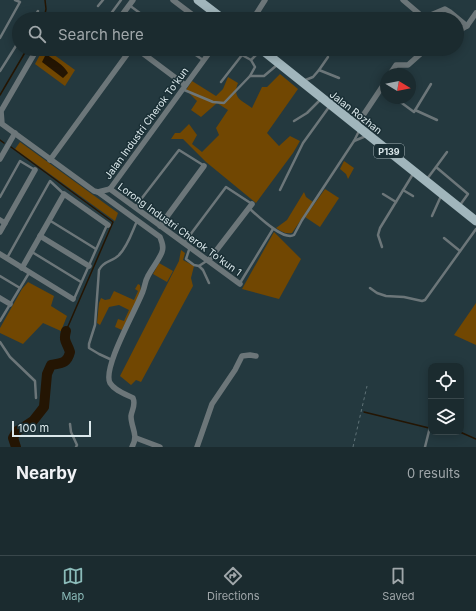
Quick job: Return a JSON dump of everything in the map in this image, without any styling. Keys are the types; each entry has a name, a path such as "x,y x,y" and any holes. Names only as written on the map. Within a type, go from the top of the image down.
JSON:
{"main road":[{"path":"198,0 214,12"},
{"name":"Jalan Rozhan","path":"270,56 476,221"}],"street":[{"path":"124,12 133,0"},
{"path":"173,0 189,12"},
{"path":"257,12 265,0"},
{"path":"403,0 417,12"},
{"path":"438,12 445,9 450,12"},
{"path":"464,28 468,26 476,13"},
{"path":"464,23 468,26"},
{"path":"33,56 1,112 2,124 50,160 137,220 160,237 163,242 162,251 147,277 143,290 112,360 109,377 110,382 124,394 133,398 135,403 131,416 136,438 132,447"},
{"path":"50,160 125,56"},
{"path":"146,56 184,87"},
{"name":"Jalan Industri Cherok To'kun","path":"110,189 207,56"},
{"path":"394,68 396,65 408,64 418,56"},
{"path":"358,127 380,96"},
{"path":"0,159 15,133"},
{"path":"160,226 204,166"},
{"path":"0,232 3,221 35,170"},
{"path":"98,192 110,189"},
{"name":"Lorong Industri Cherok To'kun 1","path":"110,189 240,284"},
{"path":"22,268 64,194 108,225"},
{"path":"209,260 250,206"},
{"path":"40,236 89,266"},
{"path":"0,254 73,299"},
{"path":"0,298 10,304"},
{"path":"197,447 212,404 235,370 242,356 256,356"},
{"path":"136,438 160,447"}],"lane":[{"path":"14,12 20,2 15,0"},
{"path":"98,6 103,0"},
{"path":"112,12 121,0"},
{"path":"129,5 138,12"},
{"path":"0,38 12,16"},
{"path":"0,71 12,52"},
{"path":"197,56 203,61"},
{"path":"221,82 241,56"},
{"path":"184,87 213,102 224,103 250,76 255,67 252,60 244,56"},
{"path":"252,60 256,56"},
{"path":"301,82 313,76 328,57"},
{"path":"250,76 264,76 280,64"},
{"path":"319,70 339,78"},
{"path":"415,110 431,84"},
{"path":"294,121 307,113 321,98"},
{"path":"403,104 413,112 415,110 437,120"},
{"path":"280,190 303,143 331,105"},
{"path":"184,243 226,187 250,206 273,229 288,236 294,235 302,220 354,141 358,127"},
{"path":"354,141 369,136"},
{"path":"135,207 179,150 204,166"},
{"path":"426,181 447,152"},
{"path":"0,197 20,161 35,170"},
{"path":"436,167 468,194 459,207"},
{"path":"382,247 378,235 379,232 414,172"},
{"path":"7,258 50,181 64,194"},
{"path":"403,190 413,196"},
{"path":"432,216 442,193"},
{"path":"383,194 396,202"},
{"path":"49,220 96,249"},
{"path":"112,360 89,348 95,325 99,270 108,260 118,257 124,249 137,220"},
{"path":"73,299 108,225"},
{"path":"240,284 273,229"},
{"path":"370,288 377,293 386,296 404,297 422,301 425,300 476,229"},
{"path":"444,238 460,251"},
{"path":"190,247 186,258 194,264 200,266 208,283"},
{"path":"31,252 81,282"},
{"path":"200,266 209,260"},
{"path":"0,319 30,273"},
{"path":"0,276 20,288"},
{"path":"0,342 10,357 35,381 36,398"},
{"path":"70,424 71,432 77,445 76,447"},
{"path":"425,447 428,434"}],"path":[{"path":"354,447 367,386"}],"shaded area":[{"path":"39,56 56,56 75,70 65,86 35,64"},
{"path":"45,56 49,56 61,65 68,73 63,78 42,62"},
{"path":"280,74 298,89 267,133 279,146 290,136 300,141 293,153 256,203 206,162 183,139 171,139 175,133 180,133 189,124 197,135 192,144 202,152 219,135 216,128 228,110 217,103 201,117 191,110 197,101 186,90 192,81 216,96 223,89 228,77 238,83 236,92 241,101 252,108 262,87 267,87"},
{"path":"20,142 118,213 115,221 15,149"},
{"path":"344,161 354,168 348,179 346,174 340,169"},
{"path":"325,189 339,198 320,227 305,217"},
{"path":"304,192 306,197 313,202 292,233 287,233 276,228 287,220"},
{"path":"274,232 301,259 279,299 242,289"},
{"path":"181,250 185,253 183,260 194,266 191,278 193,286 141,382 136,380 131,385 120,376 179,261"},
{"path":"159,263 173,271 167,282 153,274"},
{"path":"28,282 54,296 51,306 67,316 61,331 43,323 23,344 0,333 0,328 22,289"},
{"path":"138,284 140,285 141,292 122,330 115,327 118,319 124,321 129,310 119,305 109,307 100,325 97,323 101,298 105,300 110,299 114,291 134,300 138,291 135,289"},
{"path":"476,303 476,345 454,335"}],"waterway":[{"path":"45,0 45,12"},
{"path":"0,95 23,56"},
{"path":"0,140 4,143"},
{"path":"11,147 113,222 66,331"},
{"path":"16,447 13,438 17,431 33,421 44,407 47,374 51,365 61,363 69,356 70,352 65,340 66,331"},
{"path":"364,412 428,428"},
{"path":"464,434 476,439"}]}
